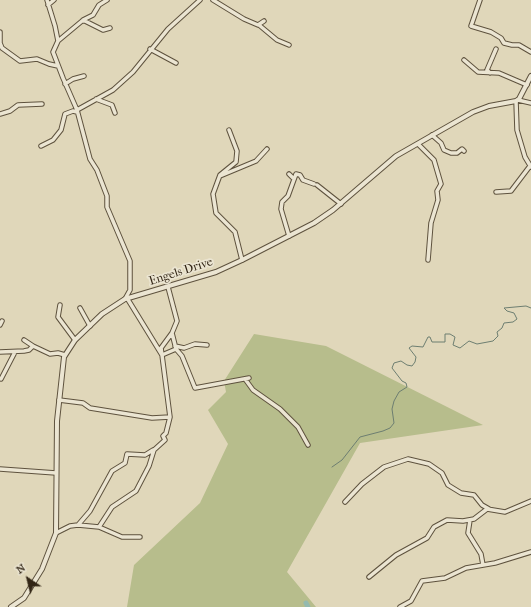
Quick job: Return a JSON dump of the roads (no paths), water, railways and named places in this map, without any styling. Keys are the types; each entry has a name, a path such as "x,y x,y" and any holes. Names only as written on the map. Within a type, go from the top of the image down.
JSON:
{"street":[{"path":"47,0 58,41"},
{"path":"48,5 54,0"},
{"path":"107,0 100,5 93,15 79,23 58,41 53,52 77,111 90,159 97,170 107,196 107,207 130,261 130,290 126,299 162,355"},
{"path":"41,146 53,140 61,130 65,114 77,111 113,90 133,72 150,49 183,14 199,0"},
{"path":"213,0 243,19 259,25 277,40 289,45"},
{"path":"480,0 471,26 491,32 501,38 504,42 512,45 519,45 531,52"},
{"path":"79,23 85,21 103,30 110,28"},
{"path":"259,25 264,21"},
{"path":"0,32 0,43 2,48 20,61 37,59 58,66"},
{"path":"150,49 176,63"},
{"path":"490,73 487,70 496,49"},
{"path":"464,60 478,72 499,73 527,85"},
{"path":"65,84 73,79 84,76"},
{"path":"496,192 511,191 531,167 525,157 517,130 517,101 531,76"},
{"path":"96,100 112,105 114,112"},
{"path":"517,101 531,103"},
{"name":"Engels Drive","path":"11,607 24,598 42,569 56,533 56,435 59,400 64,355 75,340 104,312 126,299 201,277 242,260 326,215 341,204 384,164 432,135 473,112 489,106 517,101"},
{"path":"0,114 10,111 18,105 42,104"},
{"path":"229,130 237,151 236,162 219,177 213,194 216,213 235,232 242,260"},
{"path":"432,135 441,143 444,150 451,153 457,153 462,149 464,151"},
{"path":"418,144 434,160 441,184 437,191 438,200 431,224 428,260"},
{"path":"219,177 256,161 267,149"},
{"path":"289,174 294,179"},
{"path":"288,236 281,209 282,202 288,196 296,174 303,180 316,185 341,204"},
{"path":"78,525 90,511 112,471 125,463 127,454 145,455 154,450 165,440 163,436 166,433 170,417 161,348 172,333 176,321 168,287"},
{"path":"60,305 58,317 75,340"},
{"path":"80,308 90,326"},
{"path":"172,333 175,347 182,356 195,388 247,379 253,390 280,409 298,428 308,445"},
{"path":"24,340 50,354 58,353 64,355"},
{"path":"162,355 175,347 184,348 195,344 207,345"},
{"path":"0,352 29,350 33,346"},
{"path":"1,379 15,352"},
{"path":"59,400 82,403 90,408 152,418 170,417"},
{"path":"99,527 112,508 136,491 149,466 154,450"},
{"path":"345,502 362,484 384,467 408,459 429,464 442,473 448,484 461,493 474,496 482,505 491,510"},
{"path":"0,469 56,472"},
{"path":"369,577 396,555 427,538 434,527 446,520 470,520 474,519 487,509 505,512 531,501"},
{"path":"470,520 468,533 482,554 483,565"},
{"path":"56,533 70,526 78,525 99,527 122,537 140,537"},
{"path":"400,607 411,601 422,581 445,578 466,568 531,552"}],"waterway":[{"path":"332,467 342,460 360,437 383,431 390,428 394,423 392,409 394,401 399,392 407,387 406,383 402,381 392,368 394,363 401,361 412,366 416,357 409,348 412,346 423,347 428,337 430,337 432,342 445,342 445,334 450,334 455,337 453,345 460,348 469,341 477,344 493,341 498,336 497,332 502,328 504,323 513,322 517,319 514,313 507,311 504,308 526,306 531,308"},
{"path":"306,603 308,607"}]}
